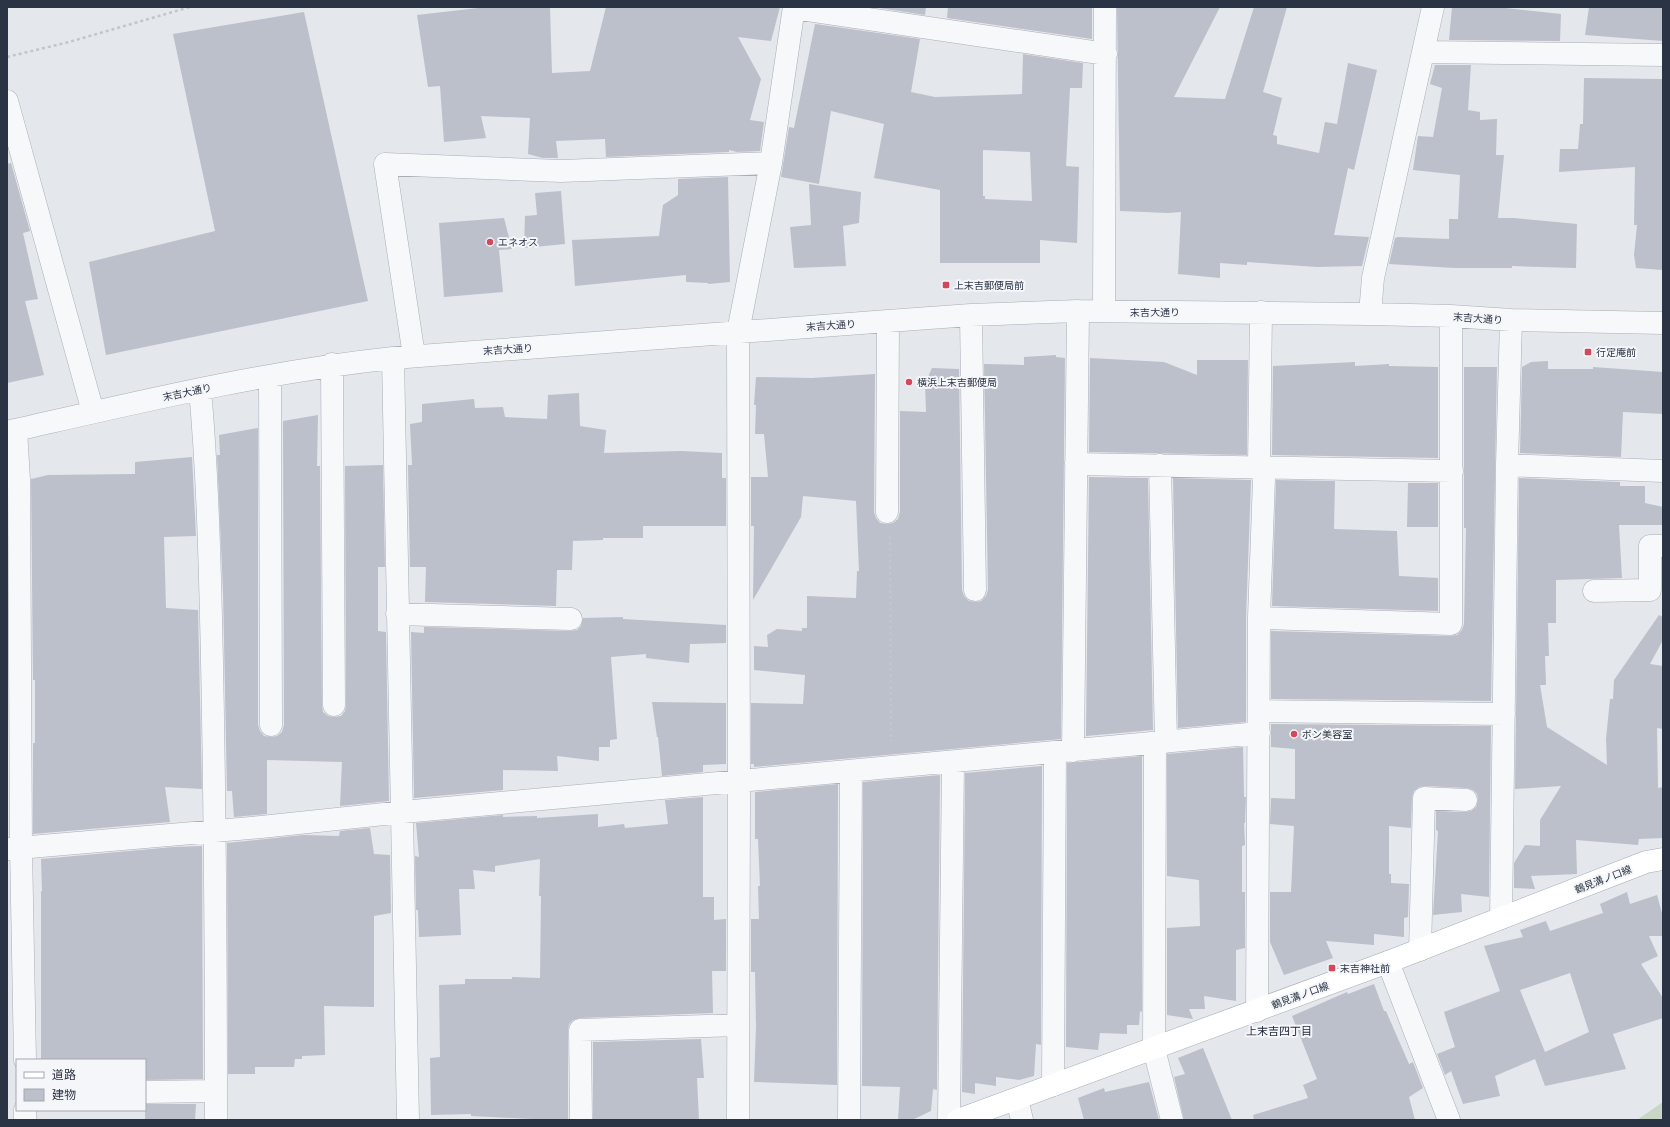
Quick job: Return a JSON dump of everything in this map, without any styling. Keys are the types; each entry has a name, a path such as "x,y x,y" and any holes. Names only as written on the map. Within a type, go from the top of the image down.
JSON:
{"main road":[{"name":"鶴見溝ノ口線","path":"958,1120 1420,950 1646,862 1663,859"}],"street":[{"path":"738,1120 738,332 771,163 794,7 1106,54"},
{"path":"1104,311 1105,7"},
{"path":"1370,314 1373,278 1433,7"},
{"path":"1423,52 1663,55"},
{"path":"7,101 92,412"},
{"path":"414,356 385,164 560,170 771,163"},
{"path":"1053,1086 1064,752 1076,464 1078,311"},
{"name":"末吉大通り","path":"11,431 200,389 332,364 414,356 971,315 1078,311 1261,312 1663,323"},
{"path":"1257,1011 1259,618 1264,479 1259,466 1261,312"},
{"path":"971,315 975,590"},
{"path":"1259,618 1451,624 1451,316"},
{"path":"1501,918 1507,465 1511,320"},
{"path":"887,512 888,321"},
{"path":"393,358 408,1120"},
{"path":"332,364 334,705"},
{"path":"270,376 271,725"},
{"path":"200,389 204,436 210,600 216,831 216,1120"},
{"path":"11,431 18,480 14,848 25,1059"},
{"path":"1076,464 1259,466 1452,471"},
{"path":"1160,465 1160,743 1154,1049 1172,1120"},
{"path":"1507,465 1663,471"},
{"path":"1594,591 1650,590 1650,546 1663,546"},
{"path":"397,614 571,619"},
{"path":"1259,711 1504,714"},
{"path":"14,848 216,831 403,812 851,772 1259,733"},
{"path":"949,1120 953,762"},
{"path":"849,1120 851,772"},
{"path":"1420,950 1424,798 1466,800"},
{"path":"1388,962 1449,1120"},
{"path":"581,1120 580,1030 738,1025"},
{"path":"146,1092 216,1091"},
{"path":"1017,1099 1022,1120"}],"path":[{"path":"7,57 69,42 190,7"},
{"path":"887,512 890,514 891,768"}],"green space":[{"path":"1663,1102 1663,1120 1637,1120"}],"building":[{"path":"487,7 550,7 552,73 590,71 606,7 780,7 771,41 738,37 761,79 750,120 764,122 760,151 737,152 729,150 729,152 606,157 605,139 556,141 558,158 543,158 528,154 530,118 481,116 486,138 444,142 440,86 428,87 417,15"},
{"path":"873,7 926,7 925,15"},
{"path":"948,7 1092,7 1092,39 947,18"},
{"path":"1117,7 1220,7 1174,97 1225,99 1254,7 1287,7 1263,92 1282,98 1273,135 1277,136 1277,144 1319,153 1325,122 1337,124 1348,63 1377,70 1354,170 1348,168 1334,235 1369,237 1362,266 1317,267 1247,262 1247,265 1220,263 1220,278 1178,274 1181,212 1168,213 1120,211"},
{"path":"1452,7 1496,7 1561,14 1560,41 1449,40"},
{"path":"1589,7 1663,7 1663,41 1585,35"},
{"path":"304,12 368,301 106,355 89,262 215,231 173,34"},
{"path":"815,24 920,39 911,92 935,97 1022,94 1023,54 1083,63 1082,88 1070,88 1066,166 1079,167 1077,243 1040,240 1040,263 940,263 940,190 874,178 884,124 831,111 819,184 781,177 789,127 794,128","holes":["983,150 1030,152 1032,201 985,199 985,196 983,196"]},
{"path":"1435,65 1471,65 1468,110 1480,112 1480,120 1497,119 1496,155 1504,155 1498,218 1514,218 1577,224 1576,268 1512,266 1512,268 1454,268 1389,264 1395,238 1449,239 1449,219 1458,219 1460,175 1413,170 1418,136 1433,137 1442,88 1430,84"},
{"path":"1584,78 1663,79 1663,270 1636,268 1634,255 1637,225 1634,225 1635,167 1559,172 1560,149 1578,149 1580,124 1583,124"},
{"path":"11,163 30,231 23,233 38,299 25,301 44,375 7,383 7,164"},
{"path":"728,177 730,282 708,284 686,282 686,275 575,286 572,240 659,236 663,205 678,195 678,179"},
{"path":"809,184 861,192 859,223 843,226 846,266 794,268 790,227 811,225"},
{"path":"561,191 565,244 524,248 525,216 537,215 535,193"},
{"path":"504,218 512,249 499,250 503,292 444,297 439,223"},
{"path":"1056,355 1056,357 1065,358 1061,739 754,767 754,764 751,764 751,703 803,704 805,675 754,670 754,646 768,647 767,635 777,629 802,631 802,628 807,628 807,596 856,598 857,571 859,571 856,501 803,496 801,517 753,600 754,526 751,526 751,477 768,477 764,434 755,434 756,405 754,405 756,377 812,378 875,374 874,512 880,523 887,524 893,523 898,519 900,512 900,411 926,412 925,383 932,368 959,369 962,590 964,596 969,601 976,602 981,601 986,596 988,590 984,364 1024,365 1024,357"},
{"path":"1090,358 1164,362 1197,375 1197,360 1248,360 1247,455 1089,452"},
{"path":"1548,361 1548,369 1593,369 1593,367 1663,372 1663,414 1623,412 1621,457 1520,453 1522,367 1531,362"},
{"path":"1355,362 1355,366 1389,364 1389,366 1438,367 1438,458 1272,455 1273,366"},
{"path":"1464,367 1497,367 1491,701 1271,699 1271,631 1451,636 1457,635 1462,630 1464,624 1466,528 1464,528"},
{"path":"579,393 580,426 606,430 604,453 681,451 722,453 722,478 726,478 726,526 643,526 643,538 603,538 603,540 573,541 572,570 557,570 556,606 425,602 426,567 410,567 408,465 412,465 410,424 422,422 422,404 474,399 475,408 503,407 505,417 547,419 548,395"},
{"path":"318,415 317,466 320,466 322,705 323,712 328,716 341,716 345,711 346,705 345,466 383,465 385,567 378,567 378,631 386,632 389,801 340,806 342,762 267,760 267,814 234,817 232,791 227,791 223,592 217,455 220,455 219,435 258,428 258,725 264,736 277,736 282,732 284,725 283,421"},
{"path":"192,457 196,536 164,537 166,608 198,610 202,789 165,787 170,822 33,834 35,680 33,680 31,479 48,475 135,474 135,462"},
{"path":"1089,477 1148,478 1153,730 1086,736"},
{"path":"1173,478 1251,480 1246,618 1246,722 1178,728"},
{"path":"1519,478 1620,482 1620,486 1645,486 1645,503 1663,507 1663,525 1619,525 1622,578 1556,580 1556,623 1548,623 1549,656 1545,656 1546,685 1540,685 1547,727 1607,765 1606,739 1610,699 1613,699 1614,680 1659,615 1663,617 1663,640 1650,664 1663,666 1663,729 1657,728 1658,788 1663,787 1663,838 1639,839 1638,845 1576,840 1577,874 1531,876 1535,889 1514,888 1514,863 1525,845 1540,846 1540,820 1561,786 1515,789"},
{"path":"1276,480 1335,481 1334,529 1397,531 1399,576 1438,578 1438,611 1272,606"},
{"path":"1408,483 1438,483 1438,527 1407,527"},
{"path":"623,617 623,619 726,625 726,643 690,644 689,663 646,658 646,654 611,657 617,739 610,740 610,747 599,747 599,761 557,756 558,771 503,770 503,790 414,798 411,632 424,633 424,627 571,631 577,630 581,626 583,618"},
{"path":"652,702 726,703 726,764 703,765 703,772 662,776 658,737"},
{"path":"1271,724 1491,726 1489,897 1461,894 1462,912 1433,915 1438,831 1436,830 1436,811 1471,811 1476,807 1478,800 1477,794 1473,790 1467,788 1419,787 1414,791 1412,797 1411,828 1389,826 1389,874 1391,874 1391,883 1409,884 1408,917 1404,918 1404,937 1374,934 1374,945 1326,941 1333,958 1284,975 1270,942 1270,892 1291,892 1294,826 1270,824 1271,798 1295,799 1295,749 1271,747"},
{"path":"7,742 8,836 7,836"},
{"path":"1243,747 1244,797 1246,797 1244,823 1245,845 1242,846 1242,892 1245,892 1245,948 1236,950 1236,1001 1204,996 1205,1009 1189,1009 1193,1019 1167,1015 1167,928 1200,926 1199,880 1167,876 1167,754"},
{"path":"1142,756 1142,1012 1140,1011 1139,1025 1127,1025 1127,1034 1100,1033 1098,1050 1066,1047 1067,763"},
{"path":"1042,766 1041,1045 1036,1044 1034,1076 1019,1080 996,1077 996,1086 975,1083 975,1094 962,1092 965,773"},
{"path":"940,775 937,1090 933,1089 931,1111 912,1120 898,1120 900,1087 862,1086 863,782"},
{"path":"838,784 837,1085 754,1082 756,1027 755,972 751,972 751,919 759,919 758,886 760,886 758,839 755,839 755,792"},
{"path":"703,797 703,897 714,897 714,920 726,919 726,971 712,971 713,1013 580,1018 573,1020 569,1024 568,1030 568,1119 551,1120 471,1116 471,1114 431,1115 430,1058 440,1057 439,985 465,984 465,979 512,979 512,977 540,978 540,859 495,866 495,872 473,870 475,889 459,889 461,935 419,937 418,910 416,910 415,856 419,857 416,823 503,815 503,817 537,816 537,818 598,814 598,827 624,824 625,828 668,824 665,800"},
{"path":"370,828 374,854 390,855 391,913 374,916 374,1007 324,1006 325,1055 302,1056 302,1059 295,1059 294,1067 255,1067 255,1074 228,1074 227,843 303,835 339,836 340,831"},
{"path":"202,846 203,1079 146,1080 146,1059 41,1059 41,859 173,847"},
{"path":"1627,892 1630,904 1657,895 1663,917 1663,936 1649,936 1658,956 1641,964 1663,998 1663,1018 1613,1034 1626,1069 1545,1086 1535,1059 1495,1076 1500,1096 1463,1104 1451,1071 1445,1075 1437,1054 1455,1047 1444,1012 1500,991 1484,946 1523,937 1520,930 1546,921 1550,931 1603,913 1600,904","holes":["1570,973 1589,1032 1545,1052 1520,990"]},
{"path":"1374,984 1384,1011 1386,1011 1409,1064 1413,1062 1423,1088 1409,1097 1415,1120 1254,1120 1253,1115 1308,1098 1303,1085 1317,1079 1292,1016 1347,992 1348,994"},
{"path":"701,1039 704,1078 697,1078 699,1120 593,1119 593,1042"},
{"path":"1203,1048 1232,1120 1184,1120 1174,1077 1185,1074 1178,1058"},
{"path":"1149,1082 1159,1120 1084,1120 1078,1098 1104,1088 1105,1092"},
{"path":"146,1104 196,1104 195,1120 145,1120"}],"place":[{"name":"エネオス","path":"490,242"},
{"name":"上末吉郵便局前","path":"946,285"},
{"name":"行定庵前","path":"1588,352"},
{"name":"横浜上末吉郵便局","path":"909,382"},
{"name":"ボン美容室","path":"1294,734"},
{"name":"末吉神社前","path":"1332,968"}],"district":[{"name":"上末吉四丁目","path":"1279,1031"}]}
